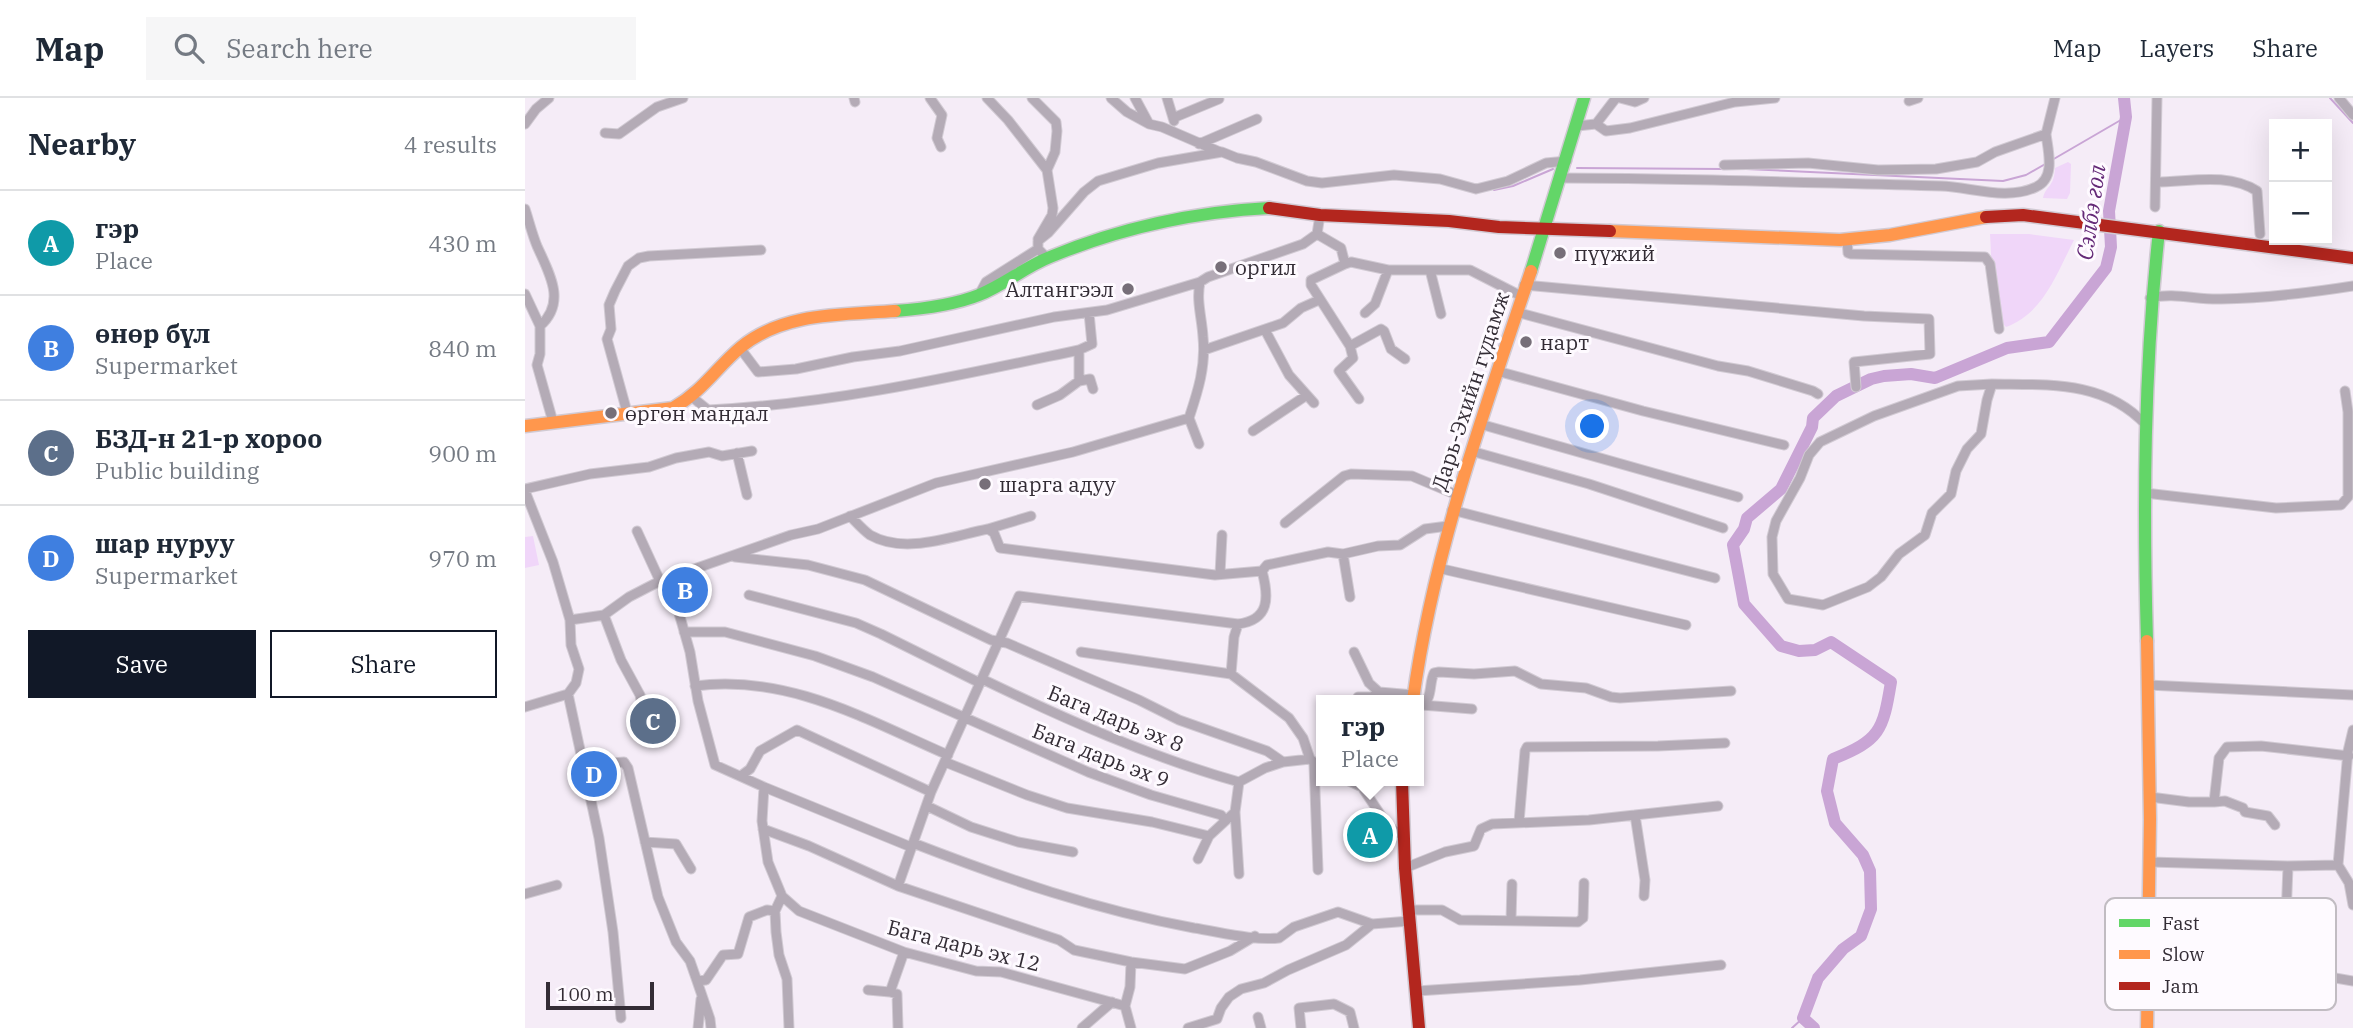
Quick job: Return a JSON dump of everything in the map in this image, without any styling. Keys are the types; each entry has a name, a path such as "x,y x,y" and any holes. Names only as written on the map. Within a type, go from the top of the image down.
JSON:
{"main road":[{"name":"Дарь-Эхийн гудамж","path":"1418,695 1437,568 1452,509 1567,161 1584,98"},
{"path":"525,426 673,408 692,397 740,348 758,335 797,320 920,309 979,295 1041,249 1216,212 1268,208 1320,215 1545,228 1847,239 1890,235 1976,217 2023,215 2353,258"},
{"path":"2149,898 2145,493 2154,230"},
{"path":"1402,786 1405,868 1419,1028"},
{"path":"2147,1010 2147,1028"}],"street":[{"path":"525,124 549,98"},
{"path":"605,133 619,134 657,107 683,98"},
{"path":"930,98 942,115 937,138 941,147"},
{"path":"987,98 1047,170 1053,208 1052,215 1039,234 1041,249"},
{"path":"1032,98 1056,122 1058,131 1055,152 1047,170"},
{"path":"1111,98 1127,112 1149,124 1237,158 1256,162 1307,181 1322,183 1394,175 1440,179 1476,189 1508,181 1541,164 1567,161"},
{"path":"1135,98 1149,124"},
{"path":"1167,98 1177,133"},
{"path":"1596,124 1618,98 1635,103 1644,98"},
{"path":"1577,126 1596,124 1606,131 1630,128 1735,102 1775,98"},
{"path":"1561,178 1719,179 1954,187 2008,193 2025,191 2040,186 2049,169 2046,134 2055,98"},
{"path":"2155,207 2158,98"},
{"path":"2339,98 2353,115"},
{"path":"1173,118 1219,99"},
{"path":"1199,144 1257,119"},
{"path":"1724,165 1808,163 1878,170 1936,169 1977,162 1995,152 2046,134"},
{"path":"1041,249 1048,233 1084,192 1098,181 1158,163 1222,152"},
{"path":"2157,182 2223,180 2249,186 2257,191 2260,234"},
{"path":"525,209 535,243 555,290 554,307 540,326"},
{"path":"740,348 758,372 796,369 853,357 900,351 1054,317 1107,310 1200,282 1303,244 1317,233 1320,215"},
{"path":"1317,233 1341,248 1345,264"},
{"path":"1847,239 1850,254 1985,257 1990,264 1999,329"},
{"path":"627,412 607,340 611,329 610,305 628,266 639,258 649,256 761,250"},
{"path":"1359,399 1339,371 1353,358 1350,346 1311,285 1311,280 1351,261 1388,270 1470,270 1523,290 1929,319 1930,354 1854,362 1856,387"},
{"path":"1365,313 1374,304 1388,270"},
{"path":"1430,270 1441,314"},
{"path":"1199,444 1189,418 1203,376 1200,282"},
{"path":"2150,298 2169,295 2218,299 2263,297 2353,286"},
{"path":"525,294 540,326 540,354 537,365 553,422"},
{"path":"1204,350 1283,323 1298,310 1319,300"},
{"path":"1515,312 1748,371 1818,394"},
{"path":"692,397 708,410 783,406 885,390 1079,349 1092,344 1089,313"},
{"path":"1350,346 1381,329 1391,349 1405,359"},
{"path":"1265,330 1289,375 1314,403"},
{"path":"1079,349 1079,381"},
{"path":"1497,371 1784,446"},
{"path":"1037,405 1060,395 1079,381 1090,379 1093,389"},
{"path":"1992,384 1982,433 1967,449 1956,471 1951,494 1933,513 1926,535 1899,554 1881,578 1868,587 1823,605 1788,599 1773,574 1772,537 1776,521 1800,478 1809,455 1820,442 1874,416 1958,386 1992,384 2059,385 2089,389 2124,405 2146,425"},
{"path":"2145,493 2276,508 2341,505 2351,497 2351,412 2344,391"},
{"path":"1253,432 1307,395"},
{"path":"571,620 604,615 629,597 664,580 850,516 936,483 1060,456 1189,418"},
{"path":"1480,424 1738,497"},
{"path":"525,707 568,694 576,683 579,669 571,645 571,620 525,490 590,474 649,467 676,458 709,452 722,456 752,451"},
{"path":"1471,452 1589,484 1723,528"},
{"path":"737,453 747,495"},
{"path":"1285,523 1351,474 1412,476 1457,495"},
{"path":"1452,509 1715,578"},
{"path":"850,516 869,534 886,542 907,545 988,529 1031,516"},
{"path":"898,886 931,792 1019,596 1238,624 1248,622 1262,613 1266,603 1262,572 1267,565 1328,552 1343,554 1378,546 1400,545 1425,529 1448,526"},
{"path":"988,529 994,533 1000,548 1220,574 1262,572"},
{"path":"637,531 664,580 684,632 715,765 912,845 1049,893 1148,920 1279,938 1294,927 1338,912 1372,924"},
{"path":"1220,574 1222,536"},
{"path":"1343,554 1350,597"},
{"path":"733,557 808,565 865,580 991,640 1139,700 1179,720 1267,751 1283,762"},
{"path":"1437,568 1686,625"},
{"name":"Бага дарь эх 8","path":"749,595 856,623 1049,711 1205,773 1239,782"},
{"path":"604,615 642,704"},
{"path":"1231,674 1234,637 1238,624"},
{"name":"Бага дарь эх 9","path":"684,632 725,632 815,656 873,677 1088,772 1151,795 1220,815 1225,820"},
{"path":"1081,652 1231,674 1289,718 1303,738 1315,763 1318,870"},
{"path":"1354,652 1369,683 1379,692 1392,695"},
{"path":"1424,700 1429,699 1434,673 1439,672 1474,674 1515,671 1541,684 1586,688 1620,698 1731,691"},
{"path":"695,686 725,682 745,683 811,697 1027,795 1067,808 1152,822 1209,836"},
{"path":"2148,685 2353,695"},
{"path":"1374,695 1379,692"},
{"path":"568,694 599,838 621,1018"},
{"path":"1424,702 1472,709"},
{"path":"742,775 750,769 760,751 797,730 931,792"},
{"path":"2353,730 2338,865 2349,883 2353,905"},
{"path":"1519,822 1527,747 1725,743"},
{"path":"2214,802 2219,758 2227,747 2261,746 2349,756"},
{"path":"581,758 590,765 624,761 628,768 658,897 676,942 690,961 711,1028"},
{"path":"1239,874 1235,812 1239,782 1283,762 1315,763"},
{"path":"1361,786 1388,826 1403,836"},
{"path":"764,787 762,821 768,862 782,896 775,911 779,955 787,979 789,1028"},
{"path":"2150,797 2189,802 2225,801 2243,808 2245,812 2268,816 2275,825"},
{"path":"927,806 971,827 1018,842 1073,852"},
{"path":"1405,868 1445,852 1474,846 1478,833 1486,826 1589,820 1718,806"},
{"path":"1198,859 1209,836 1235,812"},
{"path":"1635,815 1645,880 1644,896"},
{"path":"763,829 809,846 898,886 1059,940 1074,950 1131,962 1185,969 1230,951 1255,936"},
{"path":"645,842 676,844 691,869"},
{"path":"2150,862 2338,865"},
{"path":"2287,898 2288,866"},
{"path":"1188,1028 1217,1019 1229,997 1241,989 1264,983 1346,945 1372,924 1442,910 1461,920 1581,921 1584,883"},
{"path":"1511,920 1512,884"},
{"path":"525,894 557,885"},
{"name":"Бага дарь эх 12","path":"782,896 799,911 904,952 975,971 1002,972 1125,1006"},
{"path":"697,981 706,980 723,955 738,954 749,917 767,910 775,911"},
{"path":"891,992 904,952"},
{"path":"1131,962 1125,1006 1131,1028"},
{"path":"1417,991 1580,980 1721,965"},
{"path":"868,990 897,994 898,1028"},
{"path":"698,1028 702,993"},
{"path":"1082,1028 1112,1002"},
{"path":"1301,1028 1299,1008 1334,1004 1350,1012 1354,1028"},
{"path":"1258,1017 1261,1028"}],"shaded area":[{"path":"2068,162 2071,164 2070,193 2067,199 2043,198 2052,183 2055,168"},
{"path":"1990,234 2029,234 2074,240 2048,291 2030,313 2006,327 1994,297"},
{"path":"533,536 539,565 525,568 525,537"}],"waterway":[{"name":"Сэлбэ гол","path":"1814,1028 1803,1018 1818,978 1843,949 1861,936 1871,909 1870,871 1863,855 1835,823 1827,791 1833,759 1861,746 1877,732 1882,723 1891,682 1831,642 1815,650 1799,651 1781,646 1744,604 1733,545 1744,529 1747,518 1781,489 1812,427 1813,418 1836,396 1871,379 1911,374 1935,378 2007,348 2049,342 2106,268 2111,247 2109,211 2126,117 2124,98"},
{"path":"2330,98 2353,123"},
{"path":"2052,160 2126,117"},
{"path":"1746,169 2003,181 2026,175 2047,163"},
{"path":"1577,168 1723,169"},
{"path":"1494,190 1513,186 1553,169"},
{"path":"1792,1028 1803,1018"}],"traffic: fast":[{"path":"1531,271 1584,98"},
{"path":"895,311 938,306 969,298 988,291 1050,257 1130,230 1213,213 1269,208"},
{"path":"2147,641 2146,436 2150,334 2159,231"}],"traffic: slow":[{"path":"1610,231 1840,240 1890,235 1986,217"},
{"path":"1414,695 1433,591 1447,537 1478,430 1531,271"},
{"path":"525,426 673,408 701,387 741,347 776,327 814,317 895,311"},
{"path":"2147,641 2149,898"},
{"path":"2147,1010 2147,1028"}],"traffic: jam":[{"path":"1269,208 1320,215 1449,221 1499,227 1610,231"},
{"path":"1986,217 2023,215 2353,258"},
{"path":"1402,786 1405,868 1419,1028"}],"place":[{"name":"пүүжий","path":"1560,253"},
{"name":"оргил","path":"1221,267"},
{"name":"Алтангээл","path":"1128,289"},
{"name":"нарт","path":"1526,342"},
{"name":"өргөн мандал","path":"611,413"},
{"name":"шарга адуу","path":"985,484"},
{"name":"өнөр бүл","path":"685,590"},
{"name":"БЗД-н 21-р хороо","path":"653,721"},
{"name":"шар нуруу","path":"594,774"},
{"name":"гэр","path":"1370,835"}]}
